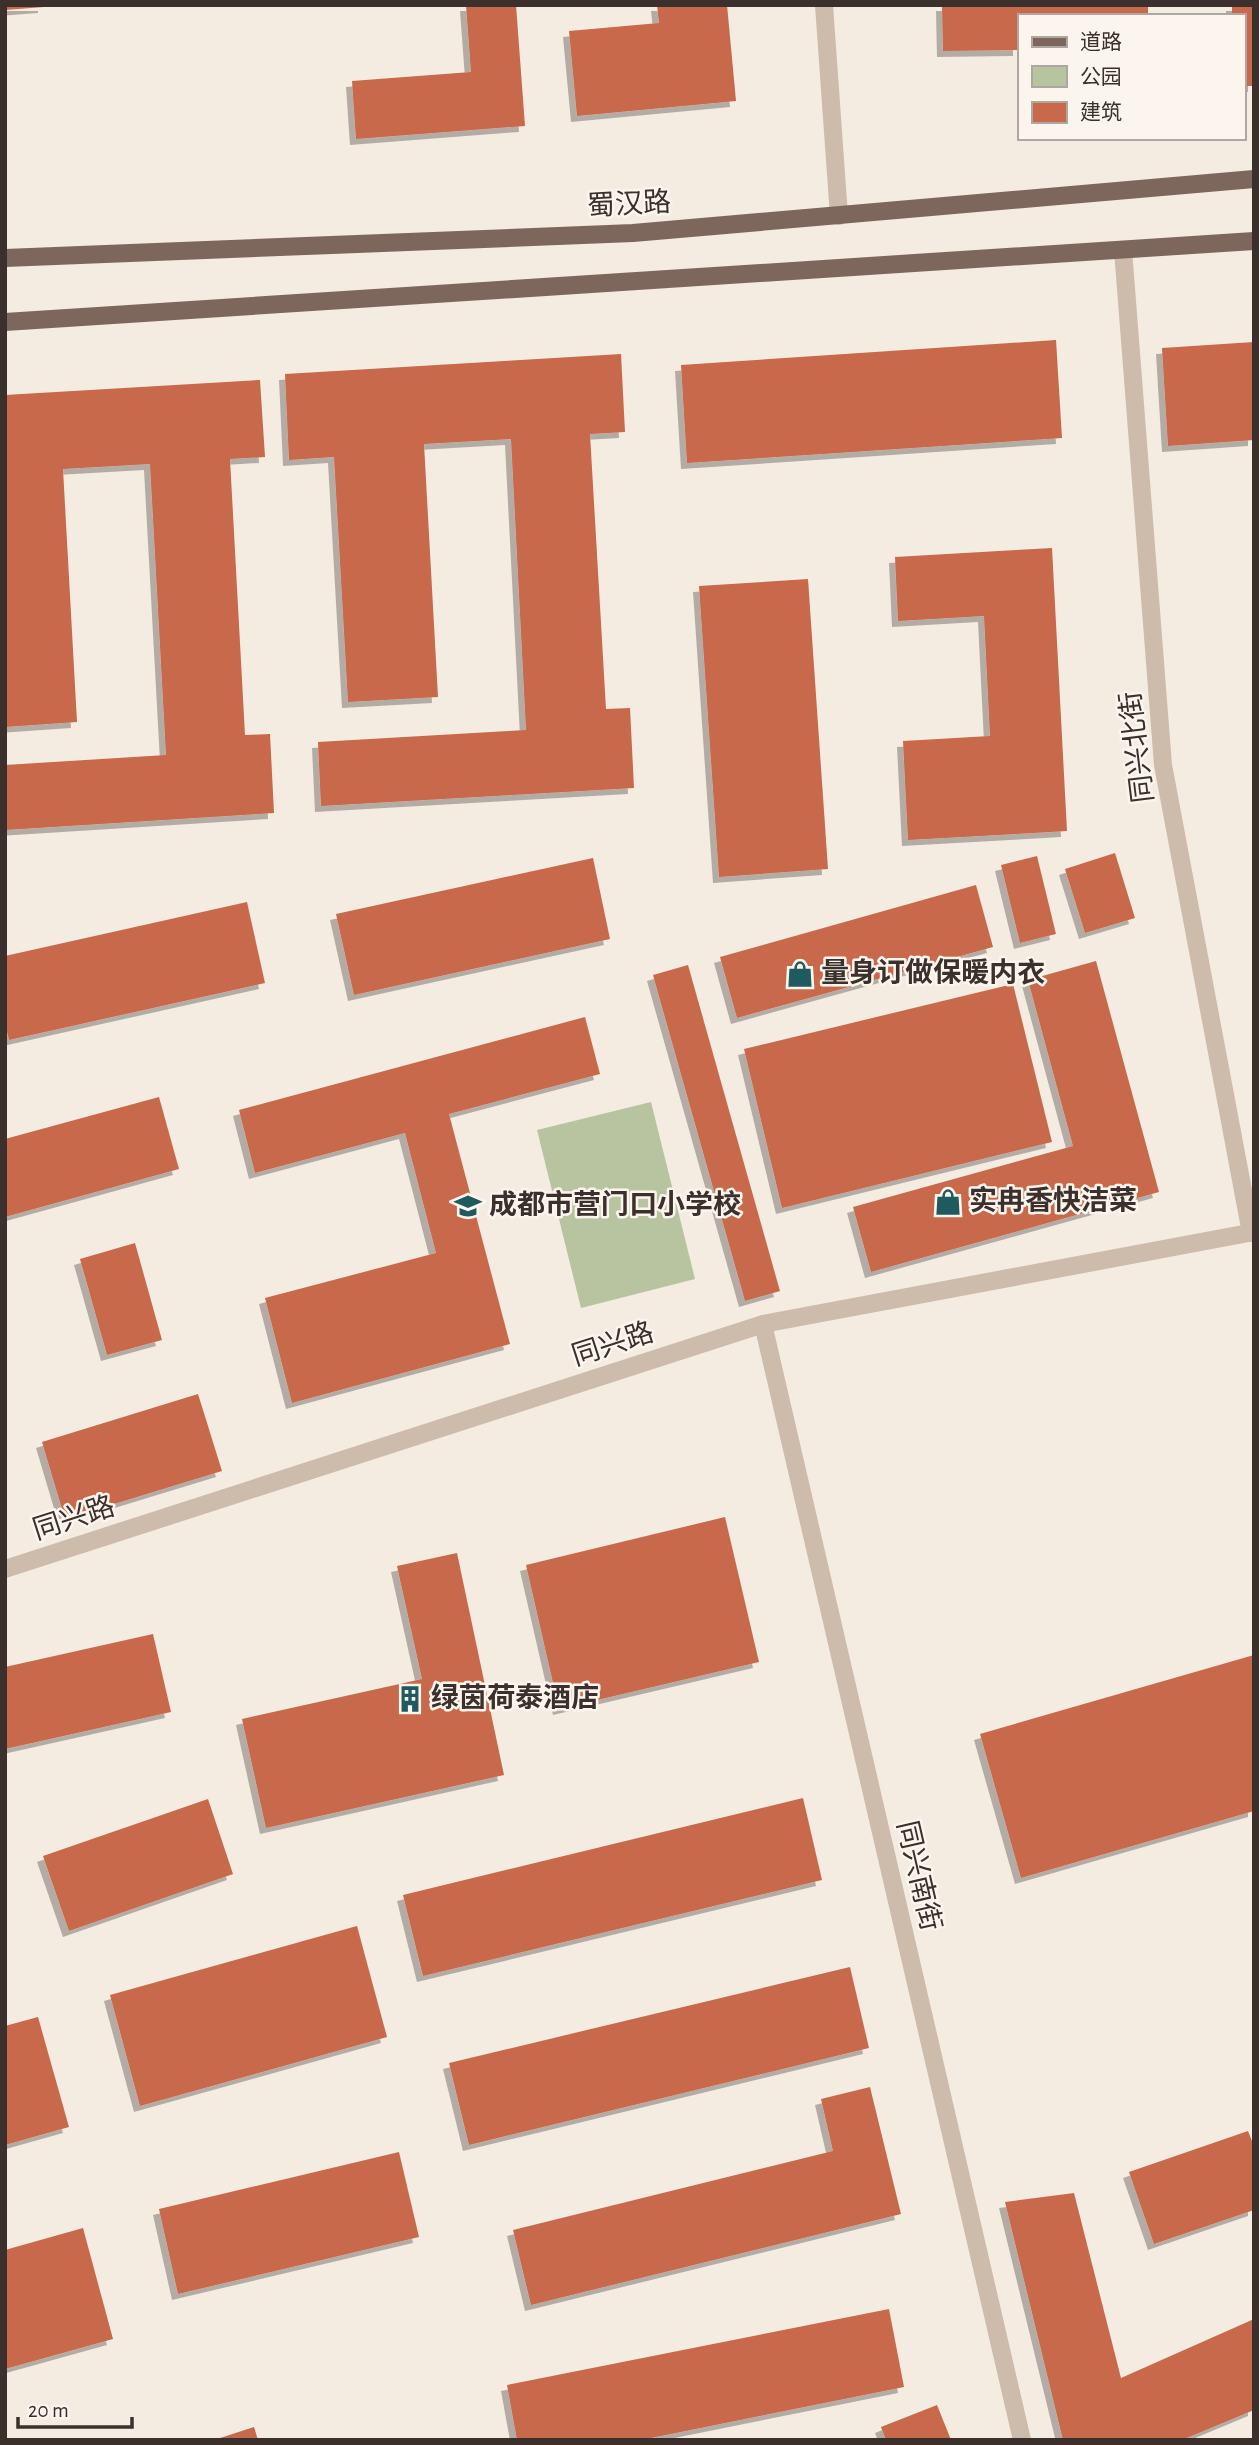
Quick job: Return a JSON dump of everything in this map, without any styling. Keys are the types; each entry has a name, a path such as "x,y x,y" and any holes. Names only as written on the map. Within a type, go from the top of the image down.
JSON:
{"main road":[{"name":"蜀汉路","path":"5,258 633,233 1254,179"},
{"path":"5,322 1254,242"}],"street":[{"path":"824,5 839,216"},
{"name":"同兴北街","path":"1123,250 1163,765 1252,1233"},
{"name":"同兴路","path":"5,1569 763,1324 1252,1233"},
{"name":"同兴南街","path":"763,1324 1022,2440"}],"green space":[{"path":"651,1102 695,1279 581,1308 537,1130"}],"building":[{"path":"5,5 44,5 44,7 5,10"},
{"path":"466,5 516,5 525,126 356,139 352,81 471,72"},
{"path":"657,5 727,5 736,101 577,116 569,31 659,23"},
{"path":"942,5 1148,5 1148,14 1018,14 1018,50 943,51"},
{"path":"1232,5 1254,5 1254,86 1245,86 1245,14 1232,14"},
{"path":"1056,340 1062,438 687,463 681,365"},
{"path":"1254,342 1254,440 1168,446 1162,348"},
{"path":"621,354 625,432 590,434 606,709 630,708 634,788 321,806 318,742 526,730 511,439 424,444 438,697 348,702 334,457 289,460 285,374"},
{"path":"260,380 265,457 230,459 245,735 270,734 274,813 5,830 5,765 166,755 150,464 63,469 77,722 5,727 5,395"},
{"path":"1052,548 1067,831 908,840 903,741 990,736 984,616 898,621 895,557"},
{"path":"808,579 828,869 719,877 699,586"},
{"path":"1115,853 1135,918 1085,933 1065,869"},
{"path":"1037,856 1056,934 1020,943 1001,865"},
{"path":"593,858 610,939 354,995 336,914"},
{"path":"976,885 993,947 737,1018 720,957"},
{"path":"247,902 265,983 9,1040 5,1023 5,956"},
{"path":"1096,961 1159,1192 871,1272 853,1207 1073,1146 1028,980"},
{"path":"688,965 780,1291 745,1301 653,975"},
{"path":"1013,984 1052,1142 782,1208 744,1049"},
{"path":"585,1017 600,1074 449,1114 510,1344 292,1403 265,1298 436,1253 405,1133 255,1173 239,1110"},
{"path":"159,1097 179,1169 5,1217 5,1139"},
{"path":"135,1243 162,1340 107,1355 80,1259"},
{"path":"198,1394 222,1471 65,1519 42,1442"},
{"path":"725,1517 759,1662 559,1709 526,1565"},
{"name":"绿茵荷泰酒店","path":"457,1553 504,1775 266,1828 242,1719 422,1679 397,1566"},
{"path":"153,1634 171,1712 5,1749 5,1667"},
{"path":"1254,1655 1254,1811 1021,1878 980,1734"},
{"path":"803,1798 822,1880 423,1976 403,1895"},
{"path":"208,1799 233,1874 69,1931 43,1856"},
{"path":"357,1926 387,2037 140,2106 110,1995"},
{"path":"850,1967 869,2048 469,2145 449,2063"},
{"path":"38,2017 69,2127 5,2145 5,2026"},
{"path":"870,2087 901,2214 531,2305 513,2230 833,2151 821,2099"},
{"path":"1248,2131 1254,2146 1254,2210 1154,2244 1129,2172"},
{"path":"399,2152 419,2237 178,2294 159,2209"},
{"path":"1074,2193 1121,2378 1254,2319 1254,2410 1182,2440 1063,2440 1005,2202"},
{"path":"83,2228 113,2339 5,2369 5,2250"},
{"path":"889,2309 904,2387 641,2440 517,2440 507,2385"},
{"path":"937,2405 951,2440 886,2440 881,2427"},
{"path":"254,2427 258,2440 217,2440 217,2439"}],"place":[{"name":"量身订做保暖内衣","path":"800,974"},
{"name":"实冉香快洁菜","path":"948,1202"},
{"name":"成都市营门口小学校","path":"468,1206"},
{"name":"绿茵荷泰酒店","path":"410,1699"}]}
